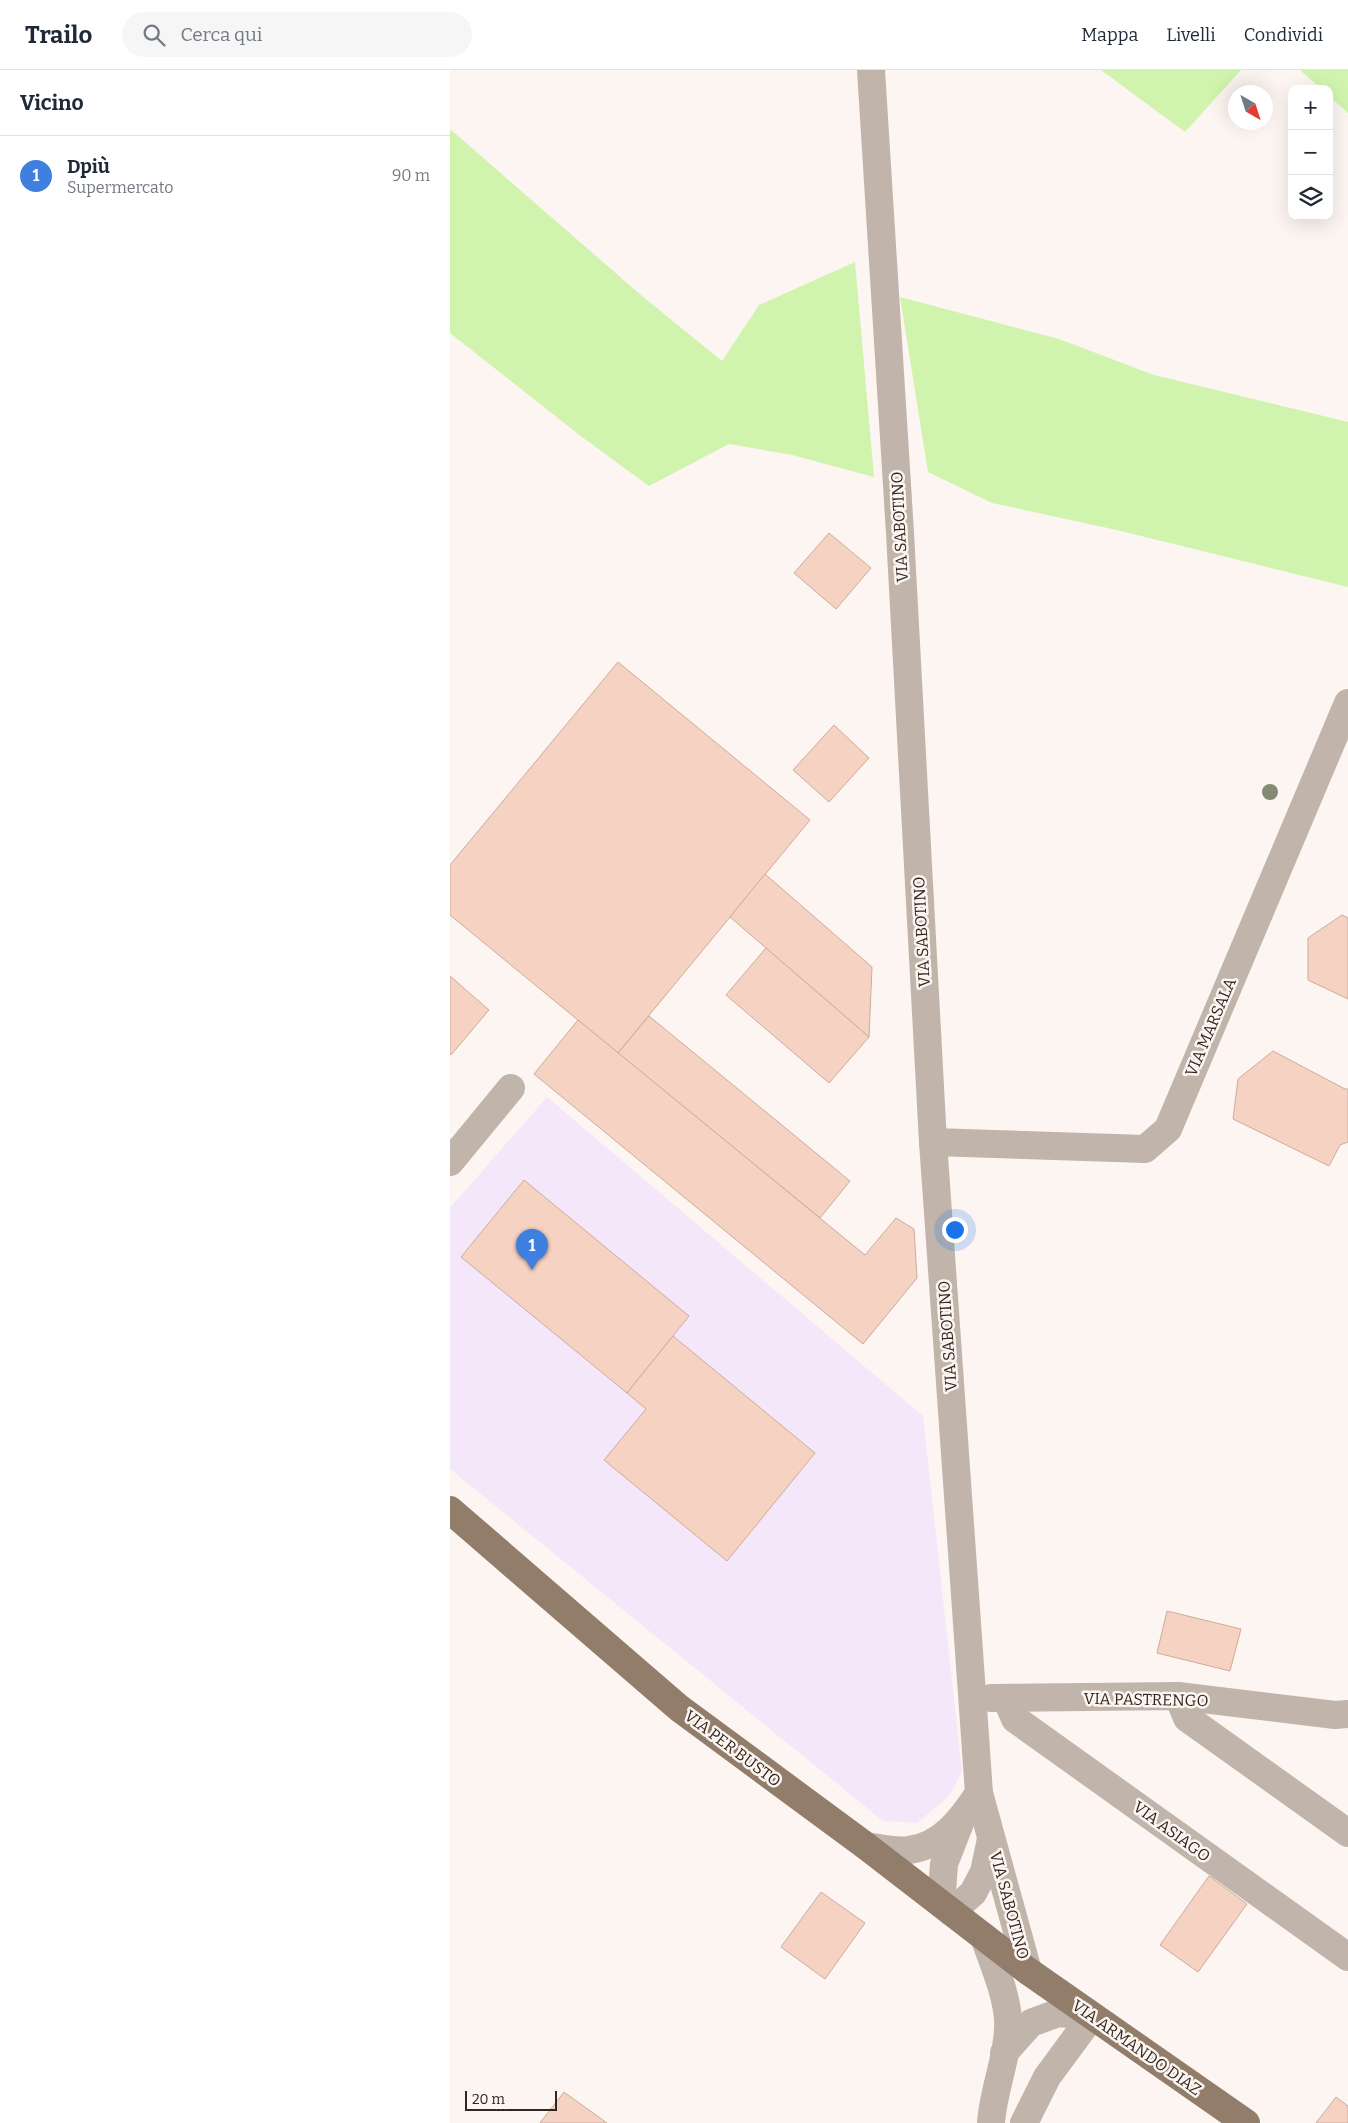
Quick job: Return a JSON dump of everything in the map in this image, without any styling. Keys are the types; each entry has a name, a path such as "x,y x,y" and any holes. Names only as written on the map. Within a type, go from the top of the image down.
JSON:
{"main road":[{"name":"VIA PER BUSTO","path":"450,1510 680,1708 866,1846 1028,1971"},
{"name":"VIA ARMANDO DIAZ","path":"1028,1971 1246,2123"}],"street":[{"name":"VIA SABOTINO","path":"871,70 900,533 933,1142 979,1793 1028,1971"},
{"name":"VIA MARSALA","path":"933,1142 1145,1149 1168,1129 1348,703"},
{"path":"450,1162 511,1088"},
{"path":"1178,1696 1187,1718 1348,1833"},
{"name":"VIA PASTRENGO","path":"973,1698 1178,1696 1348,1714"},
{"name":"VIA ASIAGO","path":"1006,1698 1015,1719 1348,1957"},
{"path":"951,1912 942,1892 944,1864 961,1820 979,1793"},
{"path":"866,1846 908,1850 937,1841 961,1820"},
{"name":"VIA SABOTINO","path":"951,1912 972,1893 984,1872 992,1838"},
{"path":"984,1937 1001,1988 1008,2020 991,2123"},
{"path":"1004,2053 1031,2023 1058,2013 1092,2016"},
{"path":"1024,2123 1047,2076 1092,2016"}],"shaded area":[{"path":"547,1097 923,1416 962,1772 949,1796 917,1823 883,1821 450,1469 450,1208"}],"green space":[{"path":"1101,70 1241,70 1185,132"},
{"path":"1300,70 1348,70 1348,113 1333,100 1333,85 1317,85"},
{"path":"450,129 642,296 722,361 759,305 855,262 874,477 792,455 729,444 649,486 582,437 450,333"},
{"path":"900,297 1059,339 1154,375 1348,422 1348,587 1117,530 992,503 928,472"}],"building":[{"path":"829,533 871,568 836,609 794,573"},
{"path":"618,662 810,820 618,1053 450,915 450,865"},
{"path":"834,725 869,758 829,802 793,770"},
{"path":"765,874 872,967 869,1037 730,917"},
{"path":"1342,915 1348,918 1348,999 1308,980 1308,938"},
{"path":"766,948 869,1037 829,1083 726,995"},
{"path":"450,976 489,1010 451,1055 450,1054"},
{"path":"649,1016 850,1181 820,1218 618,1053"},
{"path":"578,1020 865,1255 896,1218 914,1229 917,1278 863,1344 534,1074"},
{"path":"1273,1051 1348,1089 1348,1142 1340,1145 1329,1166 1233,1119 1238,1079"},
{"path":"524,1180 689,1316 627,1393 461,1257"},
{"path":"673,1336 815,1453 727,1561 604,1460 646,1409 627,1393"},
{"path":"1167,1611 1241,1629 1230,1671 1157,1653"},
{"path":"1209,1876 1247,1904 1198,1972 1160,1945"},
{"path":"821,1892 865,1923 825,1979 781,1947"},
{"path":"564,2092 607,2123 540,2123"},
{"path":"1336,2097 1348,2106 1348,2123 1316,2123"}],"place":[{"name":"Dpiù","path":"532,1270"}]}
